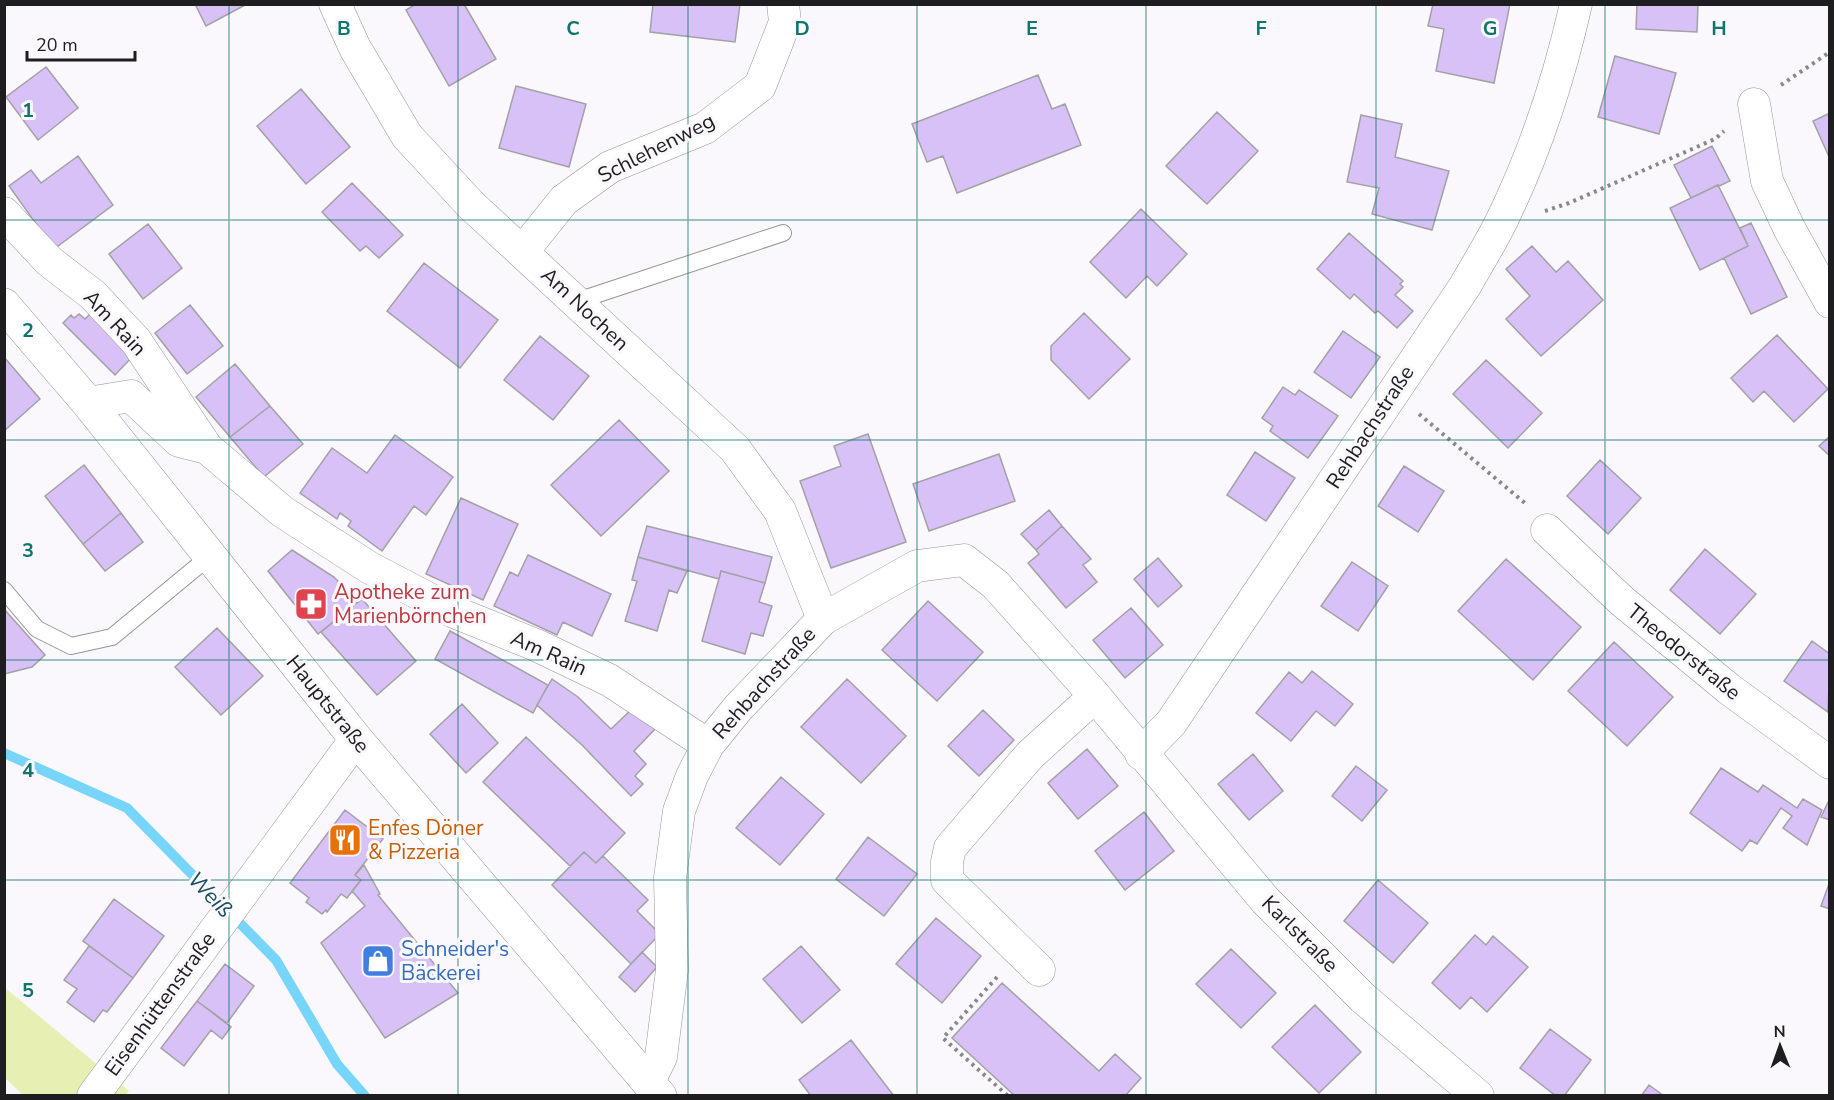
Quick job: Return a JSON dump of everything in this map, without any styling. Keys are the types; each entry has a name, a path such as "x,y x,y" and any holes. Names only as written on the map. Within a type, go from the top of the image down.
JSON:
{"main road":[{"name":"Hauptstraße","path":"4,305 88,403 356,739 654,1089"}],"street":[{"name":"Am Nochen","path":"335,4 355,48 407,135 471,205 523,250 735,449 780,512 823,619"},
{"name":"Schlehenweg","path":"523,250 564,200 610,167 705,128 760,86 785,22 783,4"},
{"name":"Rehbachstraße","path":"654,1089 661,1057 672,970 670,878 679,811 692,776 708,745 738,708 823,619 917,566 964,560 996,585 1095,696 1142,754 1171,723 1465,286 1501,223 1539,134 1569,37 1576,4"},
{"path":"1754,104 1767,181 1789,228 1830,302"},
{"name":"Am Rain","path":"4,213 49,261 93,295 136,341 207,448 282,512 370,568 454,612 536,645 609,680 708,745"},
{"name":"Am Rain","path":"88,403 131,396 179,441 207,448"},
{"name":"Theodorstraße","path":"1547,531 1622,601 1729,689 1830,763"},
{"path":"1029,960 947,880 946,862 950,848 1030,755 1095,696"},
{"name":"Eisenhüttenstraße","path":"93,1095 356,739"},
{"name":"Karlstraße","path":"1142,754 1265,900 1363,998 1478,1095"}],"lane":[{"path":"577,301 783,233"},
{"path":"4,590 36,630 71,646 112,637 210,556"}],"path":[{"path":"1798,72 1830,52"},
{"path":"1536,213 1569,204 1715,138"},
{"path":"1393,392 1533,509 1547,531"},
{"path":"1008,1095 943,1038 1029,960"}],"green space":[{"path":"4,987 129,1091 125,1095 23,1095 5,1078"}],"building":[{"path":"195,4 247,4 206,26"},
{"path":"416,4 464,4 496,59 449,86 406,10"},
{"path":"653,4 740,4 735,42 650,32"},
{"path":"1433,4 1510,4 1494,83 1436,71 1444,29 1428,26"},
{"path":"1637,4 1698,4 1697,32 1636,29"},
{"path":"1615,56 1676,73 1659,134 1598,117"},
{"path":"46,67 78,108 38,140 6,97"},
{"path":"1038,75 1052,109 1065,104 1081,145 957,193 943,156 927,162 912,124"},
{"path":"516,86 586,104 569,167 499,148"},
{"path":"301,89 350,147 306,184 257,126"},
{"path":"1217,112 1258,151 1207,204 1166,166"},
{"path":"1830,113 1830,159 1813,121"},
{"path":"1361,115 1402,124 1395,157 1449,171 1432,230 1372,214 1379,188 1347,182"},
{"path":"1712,146 1730,181 1691,198 1674,165"},
{"path":"78,156 113,205 54,249 9,186 31,170 41,183"},
{"path":"352,183 403,235 379,258 366,246 360,251 322,212"},
{"path":"1718,185 1748,246 1700,270 1670,208"},
{"path":"1141,209 1187,254 1157,286 1147,276 1126,298 1090,262"},
{"path":"1751,223 1787,297 1751,314 1724,258 1748,246 1740,228"},
{"path":"148,224 182,268 143,299 109,254"},
{"path":"1349,233 1403,281 1400,284 1403,287 1395,295 1413,311 1397,328 1378,311 1375,313 1354,294 1350,299 1317,269"},
{"path":"1532,246 1556,272 1568,261 1603,300 1541,356 1506,319 1530,296 1506,269"},
{"path":"424,263 498,320 460,368 387,311"},
{"path":"190,305 223,346 187,374 155,333"},
{"path":"91,313 134,355 115,375 63,323 71,315 74,318 79,314 85,319"},
{"path":"1084,313 1130,359 1089,399 1051,360 1051,346"},
{"path":"1343,331 1380,357 1351,398 1314,372"},
{"path":"1777,335 1828,389 1794,422 1764,391 1753,402 1731,378"},
{"path":"540,336 589,376 553,420 504,380"},
{"path":"4,357 40,399 4,431"},
{"path":"1486,360 1542,413 1508,448 1453,394"},
{"path":"235,364 270,406 230,437 196,397"},
{"path":"1283,387 1295,395 1299,390 1338,416 1308,458 1270,431 1273,426 1262,418"},
{"path":"270,406 303,444 264,477 230,437"},
{"path":"619,420 669,471 601,536 551,485"},
{"path":"868,434 906,542 831,568 800,481 841,466 834,446"},
{"path":"395,435 453,477 426,515 414,506 382,551 348,526 351,521 340,513 337,519 300,493 332,448 367,473"},
{"path":"1830,436 1830,456 1819,446"},
{"path":"1255,452 1295,478 1266,521 1227,495"},
{"path":"999,454 1015,501 929,531 913,484"},
{"path":"1600,460 1641,498 1608,534 1567,496"},
{"path":"84,465 121,513 83,544 45,496"},
{"path":"1404,466 1444,491 1418,532 1378,506"},
{"path":"461,498 518,524 483,600 426,574"},
{"path":"1049,510 1062,526 1036,550 1021,534"},
{"path":"121,513 143,542 105,571 83,544"},
{"path":"647,526 772,557 765,583 721,571 719,579 638,557"},
{"path":"1062,526 1091,559 1083,565 1097,582 1066,608 1028,563 1039,554 1036,550"},
{"path":"1705,549 1756,594 1720,634 1670,590"},
{"path":"292,550 334,577 358,602 318,634 268,571"},
{"path":"528,555 611,594 592,636 563,622 557,635 494,606 510,572 518,576"},
{"path":"638,557 687,571 677,593 669,590 657,631 625,621 637,581 632,580"},
{"path":"1158,558 1182,586 1158,607 1134,579"},
{"path":"1506,559 1581,627 1533,680 1458,611"},
{"path":"1352,562 1388,586 1358,631 1321,606"},
{"path":"721,571 765,583 759,602 772,606 763,636 751,633 745,654 702,641"},
{"path":"362,599 416,661 377,695 321,632"},
{"path":"928,601 983,652 937,701 882,650"},
{"path":"1131,608 1163,645 1125,678 1093,640"},
{"path":"4,609 45,655 32,667 4,674"},
{"path":"217,628 263,676 221,715 175,667"},
{"path":"450,631 548,685 533,713 435,659"},
{"path":"1812,641 1830,654 1828,712 1784,681"},
{"path":"1614,642 1673,697 1627,746 1568,691"},
{"path":"1312,671 1353,704 1335,726 1316,711 1291,741 1256,713 1289,672 1302,683"},
{"path":"552,679 578,697 611,729 633,708 655,729 634,751 646,764 635,776 643,784 631,796 582,745 537,705"},
{"path":"847,679 906,736 861,783 801,727"},
{"path":"462,704 498,743 466,773 430,734"},
{"path":"983,710 1014,740 979,776 948,746"},
{"path":"526,737 625,833 596,863 584,852 570,866 483,782"},
{"path":"1087,749 1118,786 1078,819 1048,783"},
{"path":"1253,754 1283,791 1249,820 1218,784"},
{"path":"1356,766 1387,790 1362,821 1332,796"},
{"path":"1721,768 1758,792 1763,785 1797,808 1803,799 1822,810 1807,845 1783,828 1792,816 1781,808 1757,844 1750,840 1742,851 1690,813"},
{"path":"781,777 824,814 780,865 736,828"},
{"path":"1830,798 1830,820 1821,817"},
{"path":"345,810 383,839 355,875 361,880 347,898 341,894 327,912 326,910 322,914 306,902 309,898 290,883"},
{"path":"1144,812 1174,851 1125,890 1095,851"},
{"path":"868,837 917,874 884,916 836,879"},
{"path":"584,852 596,863 603,856 648,900 637,911 660,934 631,964 552,885"},
{"path":"364,865 380,894 378,895 458,993 385,1038 321,943 365,906 352,891 361,880 355,875"},
{"path":"1378,880 1428,923 1393,963 1344,921"},
{"path":"1830,881 1830,909 1821,906"},
{"path":"114,899 164,936 133,978 83,941"},
{"path":"936,918 981,956 942,1003 896,964"},
{"path":"1475,935 1486,945 1493,936 1528,967 1487,1012 1471,997 1460,1009 1432,983"},
{"path":"89,946 133,978 107,1012 103,1010 94,1022 67,1002 77,989 64,980"},
{"path":"801,946 840,990 802,1023 763,979"},
{"path":"1231,949 1276,993 1241,1028 1196,984"},
{"path":"642,952 657,967 635,992 619,977"},
{"path":"225,964 254,986 227,1023 197,1001"},
{"path":"1002,983 1099,1071 1115,1054 1141,1078 1125,1096 1015,1096 952,1038"},
{"path":"197,1001 231,1027 222,1039 211,1030 184,1066 161,1048"},
{"path":"1315,1005 1361,1052 1319,1093 1272,1047"},
{"path":"1550,1029 1591,1060 1564,1096 1556,1096 1520,1068"},
{"path":"851,1040 894,1096 811,1096 799,1080"},
{"path":"1649,1085 1664,1096 1641,1096"}],"waterway":[{"name":"Weiß","path":"4,753 127,808 276,960 337,1064 365,1096"}],"place":[{"name":"Apotheke zum Marienbörnchen","path":"311,604"},
{"name":"Enfes Döner & Pizzeria","path":"345,840"},
{"name":"Schneider's Bäckerei","path":"378,961"}]}
